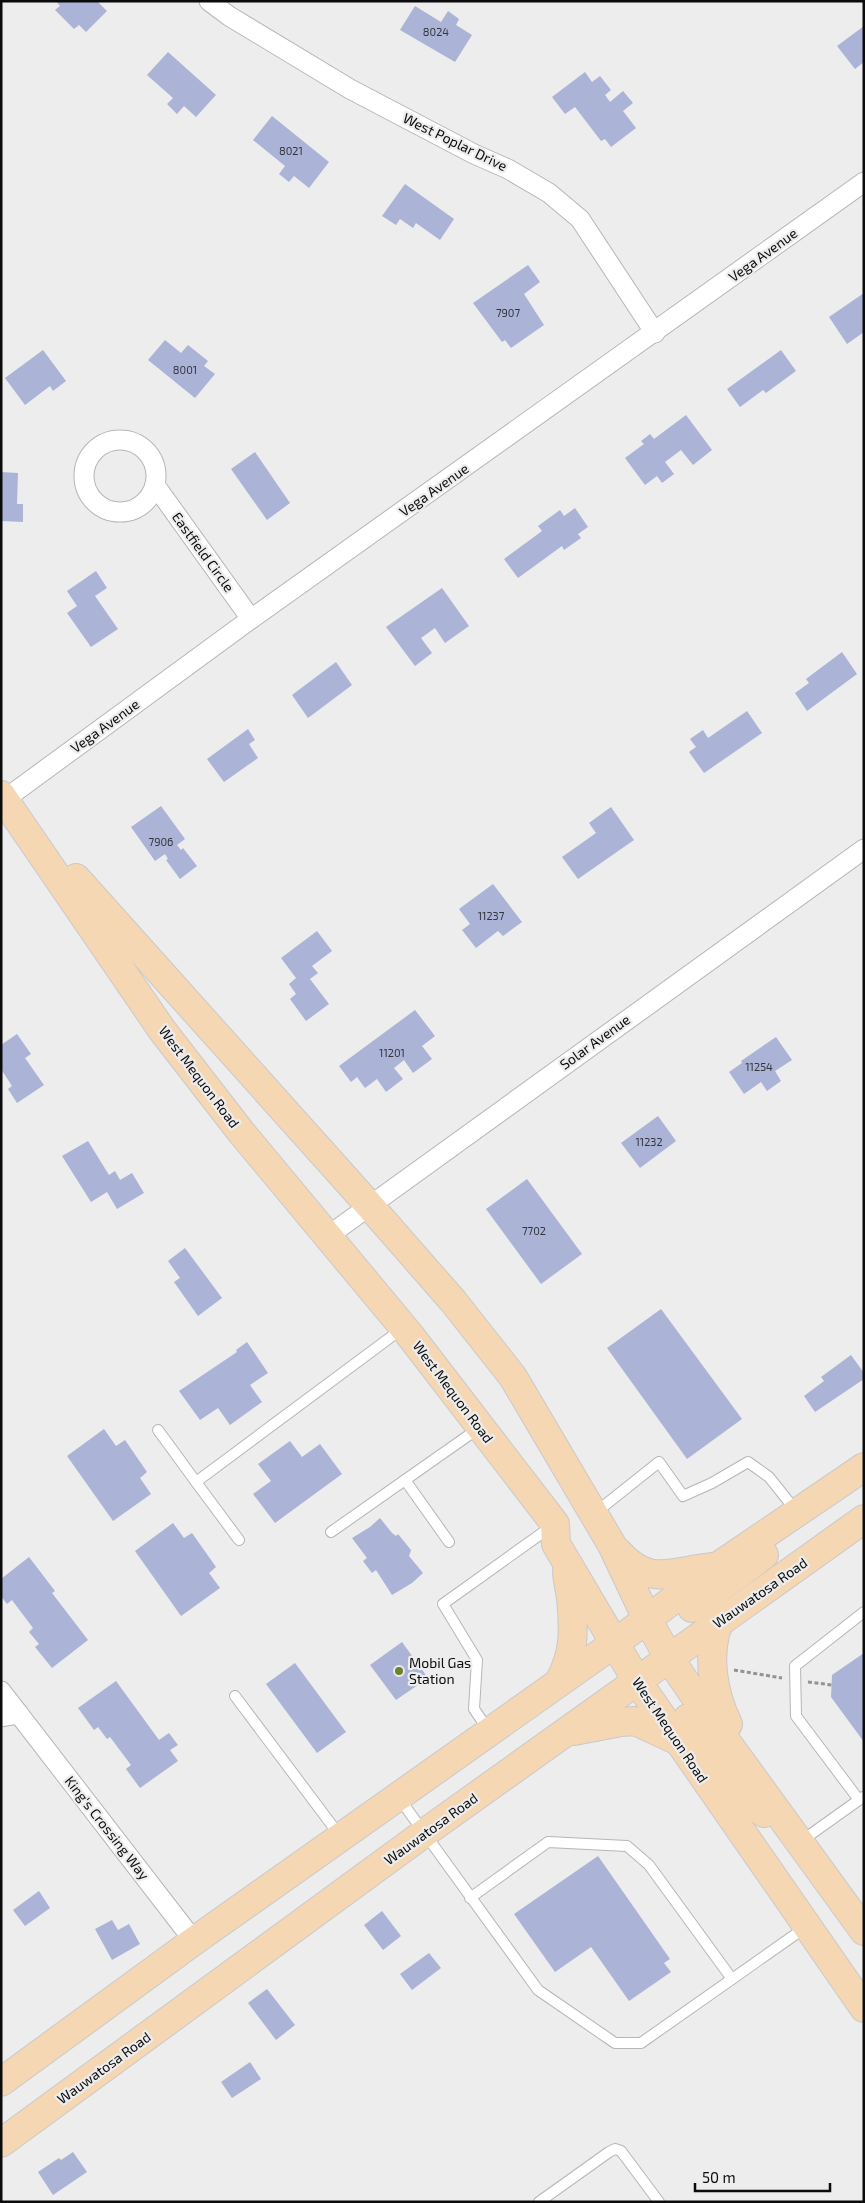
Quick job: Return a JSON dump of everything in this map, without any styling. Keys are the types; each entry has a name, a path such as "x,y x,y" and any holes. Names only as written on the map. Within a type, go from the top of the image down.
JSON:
{"main road":[{"name":"West Mequon Road","path":"2,799 370,1205 453,1301 514,1377 589,1509 612,1545 643,1650 677,1741 864,2008"},
{"name":"West Mequon Road","path":"2,799 162,1030 241,1132 404,1328 555,1524 556,1544 567,1565 718,1730 864,1931"},
{"name":"Wauwatosa Road","path":"1,2144 565,1732 643,1650 717,1567 864,1467"},
{"path":"423,1834 472,1779 643,1650 680,1616 764,1555 825,1494"},
{"path":"589,1509 555,1524 572,1541 612,1605 719,1764 753,1806 797,1838"},
{"name":"Wauwatosa Road","path":"1,2082 194,1941 559,1682 720,1622 864,1519"},
{"path":"612,1545 625,1560 645,1573 669,1574 717,1567"},
{"path":"559,1682 569,1664 572,1652 572,1615 567,1565"},
{"path":"720,1622 713,1647 714,1691 751,1773"},
{"path":"565,1732 635,1721 650,1726 677,1741"}],"street":[{"name":"West Poplar Drive","path":"209,1 229,16 350,89 474,154 508,169 549,193 580,219 655,333"},
{"name":"Vega Avenue","path":"2,799 864,182"},
{"name":"Eastfield Circle","path":"155,485 251,619"},
{"name":"Solar Avenue","path":"328,1236 864,849"},
{"name":"King's Crossing Way","path":"1,1691 10,1716 194,1941"}],"lane":[{"path":"196,1482 404,1328"},
{"path":"331,1532 480,1427"},
{"path":"158,1430 239,1540"},
{"path":"589,1509 659,1462 683,1496 712,1483 748,1462 769,1478 797,1512"},
{"path":"405,1480 449,1542"},
{"path":"490,1732 474,1709 477,1660 443,1604 555,1524"},
{"path":"797,1838 861,1798 796,1716 795,1666 864,1612"},
{"path":"235,1696 340,1837"},
{"path":"398,1797 538,1990 615,2043 641,2043 807,1926"},
{"path":"470,1898 548,1842 628,1846 649,1865 732,1980"},
{"path":"539,2202 616,2149 621,2151 659,2202"}],"path":[{"path":"728,1669 832,1685"}],"building":[{"path":"56,1 97,1 107,11 86,32 79,25 74,29 55,10 60,6"},
{"path":"415,6 441,22 448,11 459,19 456,25 472,35 455,62 400,30"},
{"path":"864,26 864,62 855,69 837,46"},
{"path":"168,52 216,95 196,117 184,106 177,114 167,104 173,98 147,75"},
{"path":"585,72 592,82 600,76 611,90 605,95 610,102 623,91 633,103 623,111 636,128 611,147 605,139 601,141 575,107 565,114 552,97"},
{"path":"272,116 329,162 309,188 294,176 289,182 279,174 285,166 253,140"},
{"path":"405,184 454,219 440,240 416,223 413,228 400,219 396,225 382,216"},
{"path":"528,265 540,282 524,294 544,325 511,348 505,340 502,342 473,303"},
{"path":"864,293 864,332 847,344 829,317"},
{"path":"165,340 181,353 188,345 208,361 204,366 215,374 195,398 148,360"},
{"path":"43,350 66,381 53,391 50,386 25,405 5,378"},
{"path":"781,350 796,371 766,393 763,390 740,407 727,389"},
{"path":"686,415 712,450 693,465 681,450 665,462 674,474 662,483 657,476 645,485 625,458 644,444 641,441 650,434 654,439"},
{"path":"255,452 290,503 267,520 231,469"},
{"path":"1,472 18,473 17,504 23,504 23,522 1,521"},
{"path":"575,508 588,527 578,534 581,538 564,550 562,546 518,578 504,559 542,531 538,526 560,510 564,516"},
{"path":"96,571 107,588 95,596 118,629 91,647 67,613 77,606 67,591"},
{"path":"442,588 469,626 445,643 435,628 421,638 432,653 415,666 386,627"},
{"path":"842,652 857,674 807,711 795,693 809,683 806,679"},
{"path":"336,662 352,685 308,718 292,695"},
{"path":"747,711 762,733 704,773 689,752 696,747 690,739 703,730 708,738"},
{"path":"248,729 255,740 249,744 258,758 224,782 207,759"},
{"path":"161,806 185,839 177,845 181,850 183,848 197,866 180,879 166,860 168,859 165,854 155,861 131,827"},
{"path":"611,807 634,840 578,879 562,857 596,833 589,823"},
{"path":"493,884 522,922 503,936 498,931 476,948 462,930 470,924 459,909"},
{"path":"317,931 332,951 312,966 318,973 310,979 329,1004 306,1021 290,999 296,994 289,984 296,978 281,958"},
{"path":"415,1010 435,1036 422,1046 432,1059 413,1073 404,1060 394,1068 403,1079 386,1092 377,1079 365,1088 357,1077 351,1082 339,1066"},
{"path":"17,1034 31,1054 25,1058 44,1085 17,1103 8,1089 12,1086 1,1069 1,1045"},
{"path":"776,1037 792,1060 775,1071 781,1081 767,1091 761,1082 744,1094 729,1072 742,1063 741,1061"},
{"path":"658,1116 676,1141 640,1168 621,1143"},
{"path":"88,1141 109,1175 115,1171 120,1180 132,1173 144,1193 117,1209 107,1192 91,1202 62,1156"},
{"path":"527,1179 582,1254 541,1284 486,1209"},
{"path":"185,1248 222,1298 198,1316 174,1282 180,1278 168,1261"},
{"path":"661,1309 742,1419 687,1459 607,1348"},
{"path":"247,1342 268,1373 250,1385 262,1402 230,1425 218,1408 200,1420 179,1391 237,1352 236,1350"},
{"path":"851,1355 864,1373 864,1379 815,1412 804,1396 824,1381 821,1377"},
{"path":"104,1429 116,1446 125,1440 147,1472 140,1478 151,1494 113,1521 67,1456"},
{"path":"290,1441 302,1457 320,1444 342,1474 275,1523 253,1494 271,1481 258,1464"},
{"path":"380,1518 392,1533 396,1536 398,1534 411,1550 409,1556 423,1573 412,1583 392,1595 376,1570 372,1573 363,1561 367,1558 352,1538 370,1527"},
{"path":"173,1523 184,1538 192,1533 216,1567 209,1573 220,1588 181,1616 135,1551"},
{"path":"29,1557 55,1591 52,1593 88,1640 52,1668 35,1647 39,1644 29,1632 33,1628 12,1600 7,1604 1,1596 1,1579"},
{"name":"Mobil Gas Station","path":"402,1642 428,1678 396,1700 370,1665"},
{"path":"864,1653 864,1742 831,1697 832,1675"},
{"path":"295,1663 346,1732 317,1753 266,1684"},
{"path":"116,1681 159,1740 169,1733 178,1745 170,1750 178,1761 140,1788 126,1769 131,1765 110,1737 107,1739 98,1727 94,1730 78,1708"},
{"path":"598,1856 670,1959 664,1963 671,1972 629,2001 591,1947 555,1972 514,1914"},
{"path":"39,1891 50,1908 25,1926 13,1910"},
{"path":"382,1911 401,1936 383,1950 364,1925"},
{"path":"112,1920 118,1930 129,1924 140,1944 112,1960 95,1929"},
{"path":"429,1953 441,1968 412,1990 400,1974"},
{"path":"267,1989 295,2025 276,2040 248,2003"},
{"path":"250,2062 261,2079 232,2098 221,2082"},
{"path":"73,2152 87,2172 53,2195 38,2172 59,2158 61,2160"}],"place":[{"name":"Mobil Gas Station","path":"399,1671"}]}
